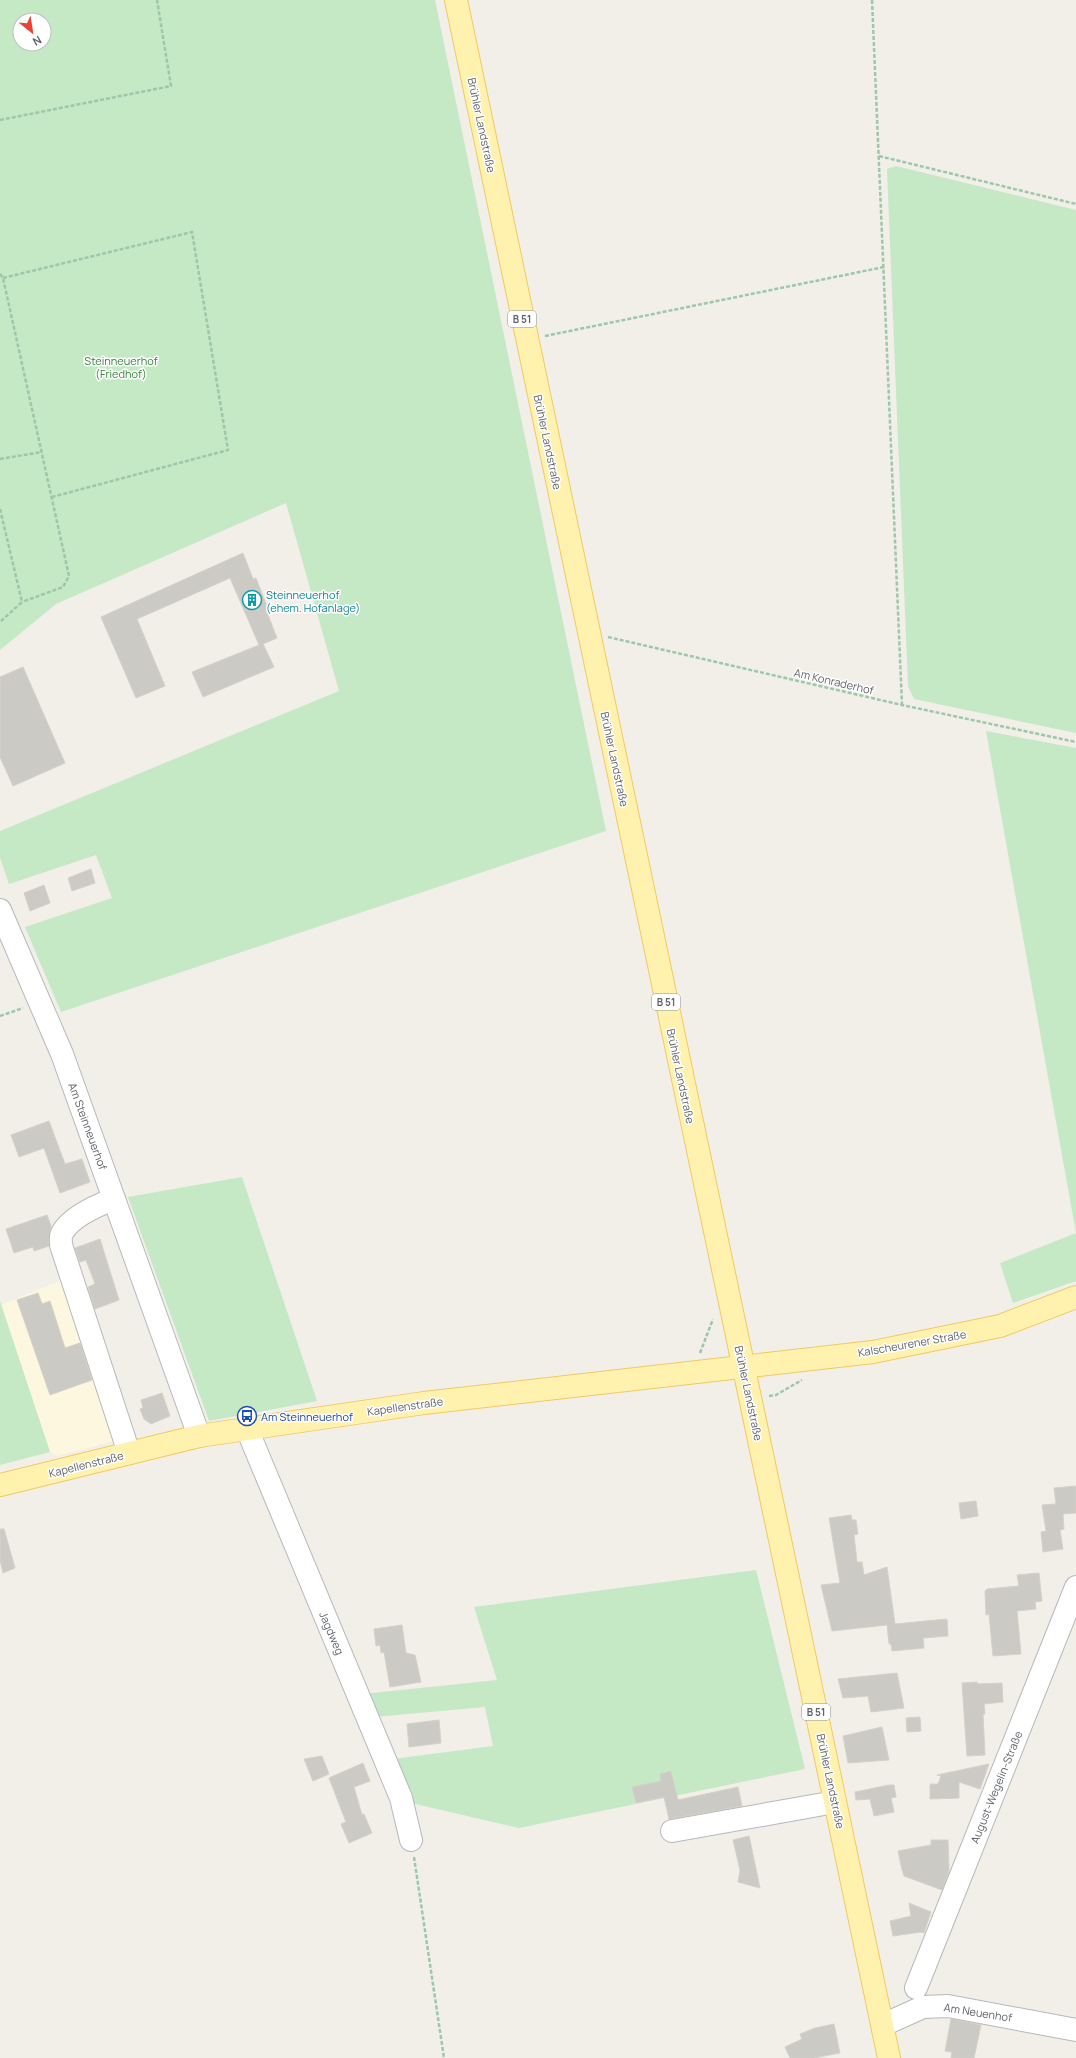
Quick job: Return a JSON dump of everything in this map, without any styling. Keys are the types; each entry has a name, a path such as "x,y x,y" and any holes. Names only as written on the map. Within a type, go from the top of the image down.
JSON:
{"main road":[{"name":"Brühler Landstraße","path":"456,0 835,1802 871,2006 883,2025 889,2058"},
{"name":"Kalscheurener Straße","path":"743,1366 873,1352 1000,1326 1076,1297"},
{"name":"Kapellenstraße","path":"0,1485 199,1436 424,1403 743,1366"}],"street":[{"name":"Am Steinneuerhof","path":"0,910 62,1054 199,1436"},
{"path":"114,1199 93,1208 68,1226 61,1234 61,1245 129,1454"},
{"name":"Jagdweg","path":"246,1429 401,1798 411,1840"},
{"name":"August-Wegelin-Straße","path":"916,1988 1076,1587"},
{"path":"672,1831 835,1802"},
{"name":"Am Neuenhof","path":"883,2025 923,2007 948,2006 1076,2030"}],"path":[{"path":"0,120 171,86 157,0"},
{"path":"872,0 902,705"},
{"path":"879,156 1076,204"},
{"path":"3,278 192,232 228,450 52,497"},
{"path":"527,340 884,267"},
{"path":"0,274 3,278 69,576 63,587 22,602 0,622"},
{"path":"0,459 42,452"},
{"path":"0,509 22,602"},
{"name":"Am Konraderhof","path":"589,637 607,636 902,705 1076,742"},
{"path":"411,1840 444,2058"}],"shaded area":[{"path":"75,1275 133,1436 57,1456 50,1452 1,1305"}],"green space":[{"name":"Steinneuerhof (Friedhof)","path":"0,0 435,0 606,831 61,1012 25,927 112,898 96,855 9,884 0,858 0,831 339,691 286,503 56,604 0,650"},
{"path":"896,166 1076,210 1076,733 914,699 908,686 887,169"},
{"path":"986,731 1076,748 1076,1233"},
{"path":"242,1177 317,1401 209,1421 128,1197"},
{"path":"1076,1233 1076,1281 1013,1303 1000,1263"},
{"path":"0,1301 50,1452 0,1465"},
{"path":"756,1570 805,1769 519,1828 411,1803 393,1759 493,1746 485,1707 374,1717 363,1694 497,1680 474,1607"}],"building":[{"path":"243,553 253,579 256,578 270,614 268,615 277,638 263,644 274,667 203,697 192,672 259,645 230,578 137,619 165,686 136,698 101,617"},
{"path":"23,667 65,763 13,786 0,757 0,677"},
{"path":"91,869 95,883 72,891 68,878"},
{"path":"44,885 50,903 30,911 24,893"},
{"path":"49,1121 65,1164 82,1159 90,1182 60,1193 44,1148 19,1157 11,1135"},
{"path":"47,1215 51,1226 49,1246 34,1251 33,1247 14,1253 6,1229"},
{"path":"100,1239 119,1300 95,1309 88,1287 95,1284 86,1260 80,1262 75,1248"},
{"path":"38,1293 42,1304 50,1301 65,1348 80,1343 92,1380 50,1395 17,1300"},
{"path":"162,1393 170,1416 151,1424 144,1419 140,1409 143,1408 141,1400"},
{"path":"1076,1486 1076,1513 1063,1514 1064,1529 1060,1530 1063,1549 1043,1552 1041,1532 1046,1531 1042,1505 1056,1504 1054,1488"},
{"path":"976,1501 978,1516 961,1519 959,1503"},
{"path":"851,1515 852,1520 856,1520 858,1534 854,1535 857,1562 862,1562 864,1575 887,1567 895,1624 947,1619 948,1636 923,1638 924,1648 892,1651 891,1644 889,1644 887,1625 832,1631 821,1585 840,1583 829,1518"},
{"path":"0,1529 4,1529 15,1568 3,1573 0,1560"},
{"path":"1039,1573 1042,1601 1035,1602 1036,1609 1017,1611 1021,1654 993,1656 989,1614 986,1615 985,1591 987,1589 1019,1586 1017,1575"},
{"path":"402,1625 406,1653 415,1655 421,1682 390,1687 384,1652 381,1653 380,1645 376,1646 374,1629"},
{"path":"897,1673 904,1708 871,1712 868,1696 843,1698 838,1679"},
{"path":"977,1682 978,1684 1002,1683 1003,1702 984,1704 985,1755 967,1756 962,1683"},
{"path":"920,1717 921,1731 907,1732 906,1718"},
{"path":"439,1720 441,1743 409,1747 407,1724"},
{"path":"882,1727 889,1760 848,1763 843,1736"},
{"path":"322,1756 329,1774 313,1781 304,1759"},
{"path":"363,1763 370,1781 354,1787 362,1815 364,1814 372,1833 349,1843 341,1824 346,1822 329,1778"},
{"path":"989,1764 980,1789 959,1782 959,1798 930,1799 930,1784 938,1784 941,1776 937,1775"},
{"path":"671,1771 678,1800 738,1787 742,1806 669,1819 664,1797 636,1803 632,1787 661,1781 660,1774"},
{"path":"894,1785 896,1797 891,1798 894,1812 874,1816 870,1799 856,1800 855,1792"},
{"path":"749,1836 760,1888 738,1882 740,1870 733,1840"},
{"path":"931,1840 948,1840 949,1871 942,1890 904,1876 902,1870 898,1851 931,1845"},
{"path":"909,1903 931,1912 924,1933 921,1932 893,1936 890,1921 911,1916"},
{"path":"951,2019 981,2025 974,2058 951,2058 952,2052 945,2051"},
{"path":"834,2024 840,2053 814,2058 790,2058 785,2047 802,2039 800,2034 815,2028"}],"place":[{"name":"Steinneuerhof (ehem. Hofanlage)","path":"252,600"},
{"name":"Am Steinneuerhof","path":"247,1416"}]}
